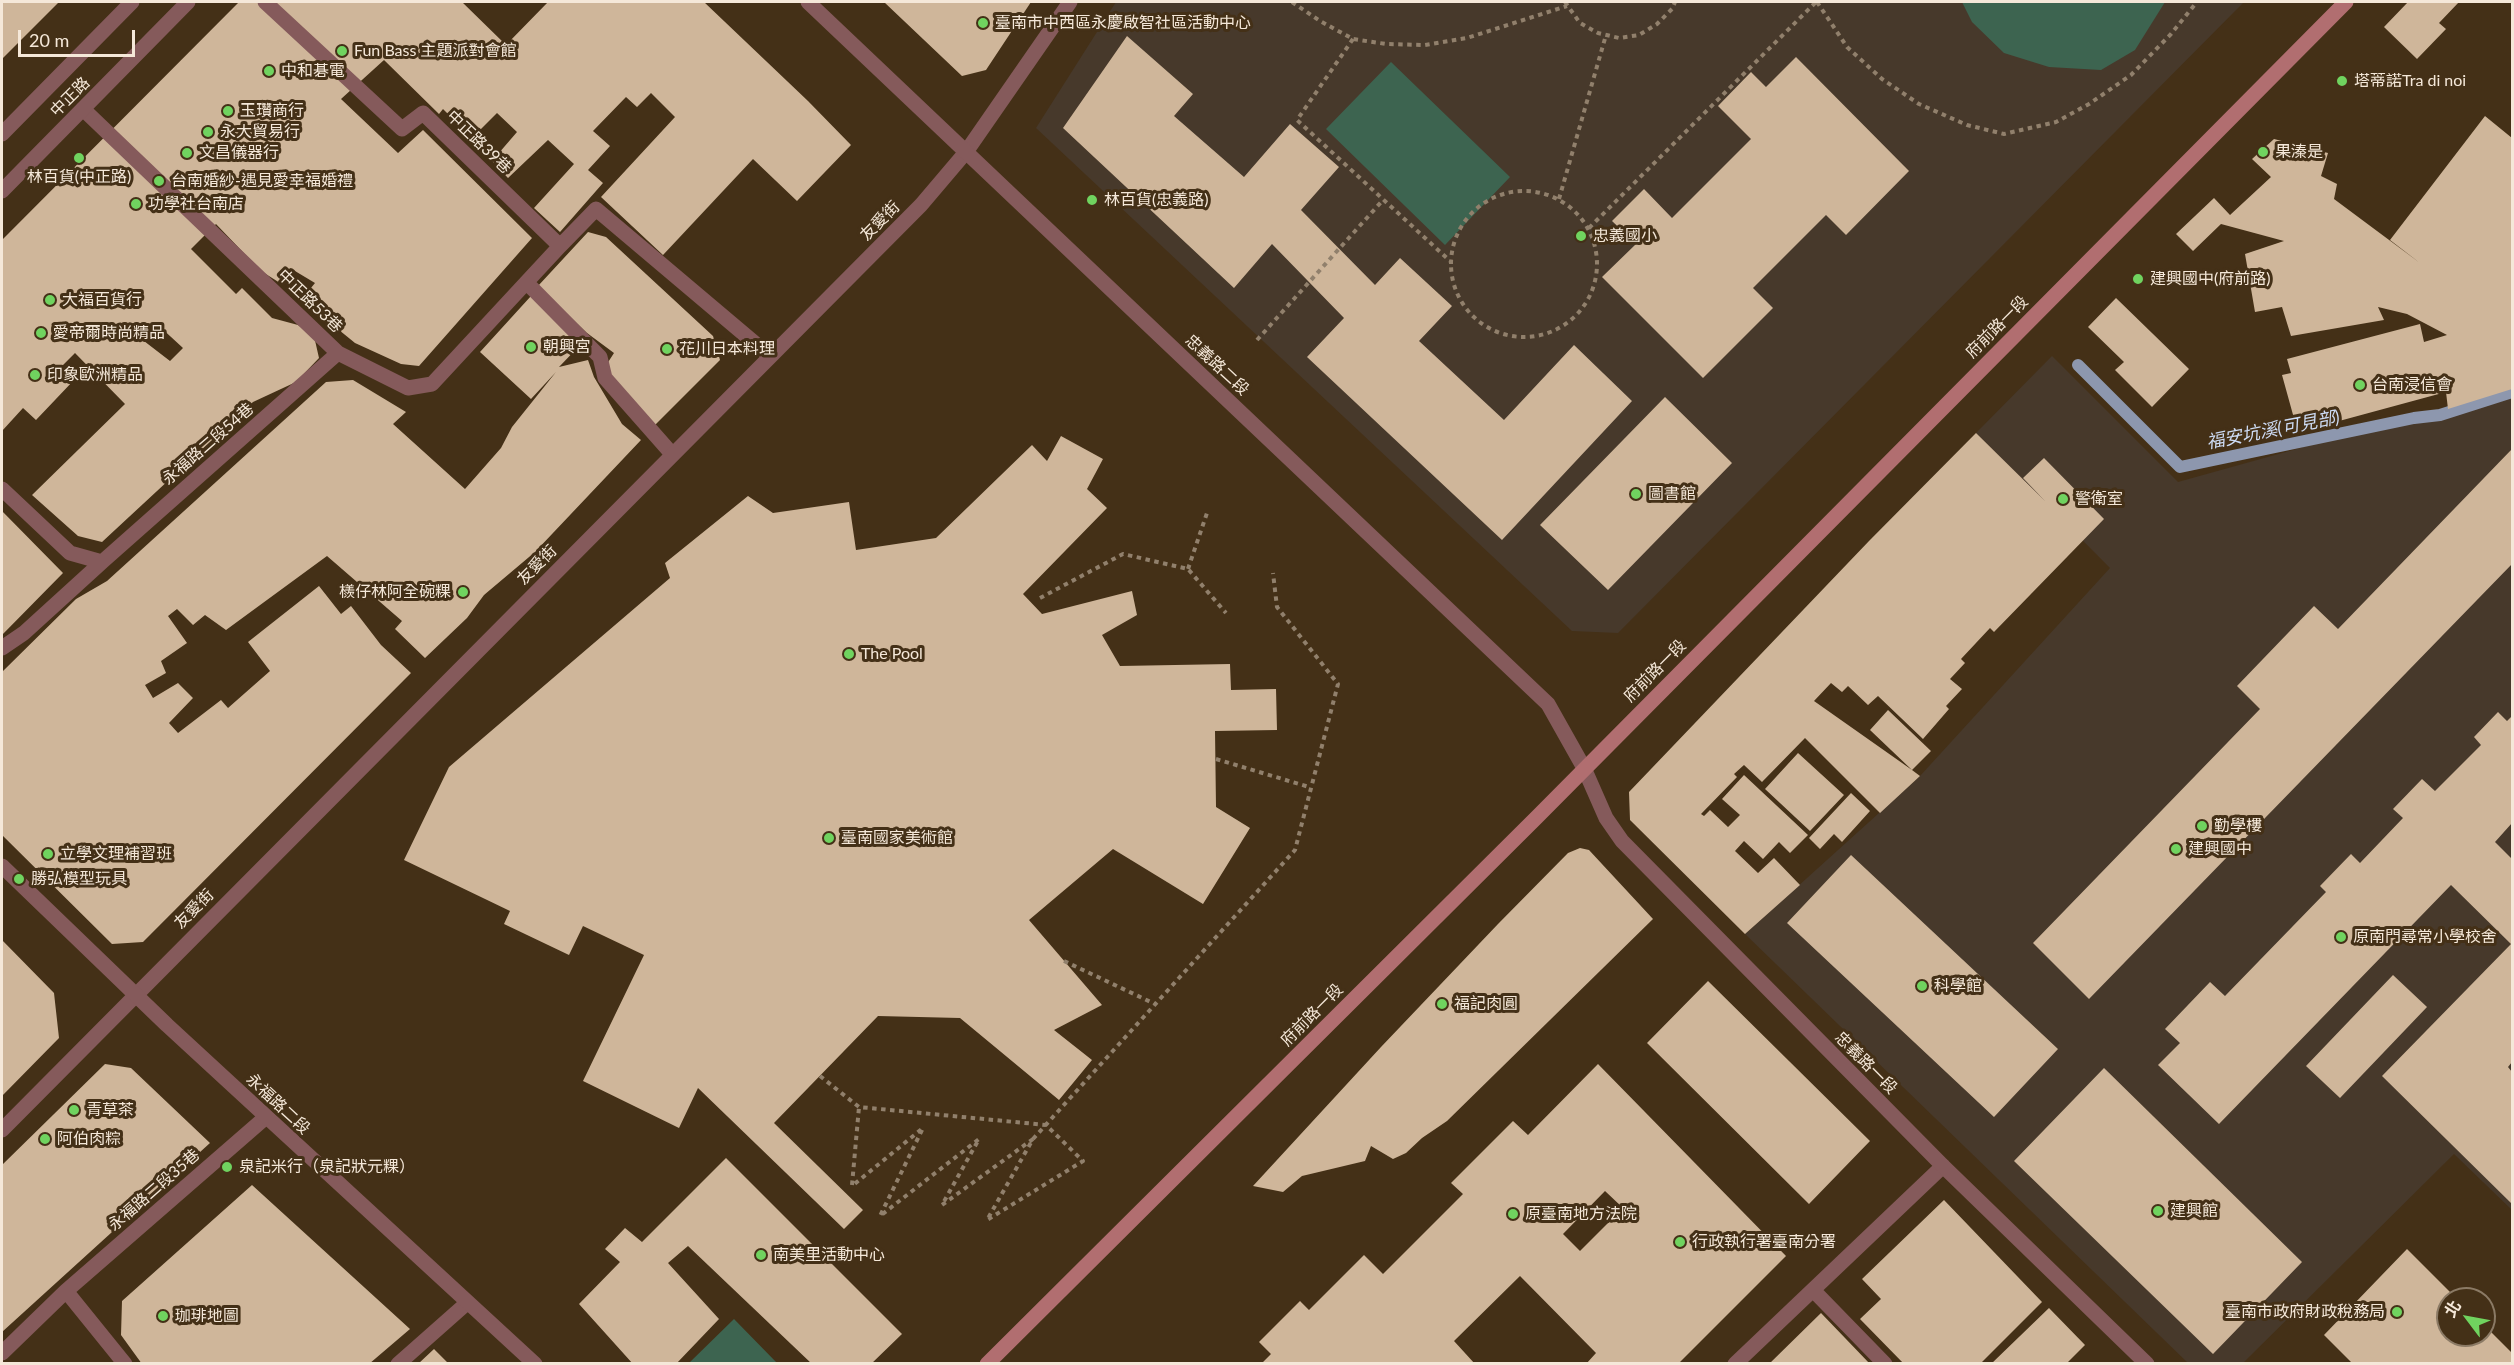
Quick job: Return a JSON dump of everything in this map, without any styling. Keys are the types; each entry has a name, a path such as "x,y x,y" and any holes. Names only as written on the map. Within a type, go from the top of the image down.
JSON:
{"main road":[{"name":"府前路一段","path":"987,1364 1529,826 2346,2"}],"street":[{"name":"中正路","path":"2,134 132,2"},
{"name":"中正路","path":"2,191 188,2"},
{"name":"中正路39巷","path":"265,2 402,129 423,113 560,246"},
{"name":"忠義路二段","path":"808,2 1548,704 1584,768"},
{"name":"友愛街","path":"2,1130 921,206 966,152 1070,2"},
{"name":"中正路53巷","path":"83,109 338,353 408,388 432,384 527,283"},
{"path":"672,454 605,378 600,357 527,283 596,209 770,356"},
{"name":"永福路二段54巷","path":"2,648 24,633 338,353"},
{"path":"2,489 70,553 102,562"},
{"name":"忠義路一段","path":"1584,768 1606,818 1622,841 1943,1166 2147,1364"},
{"name":"永福路二段","path":"2,866 135,995 535,1364"},
{"name":"永福路二段35巷","path":"2,1353 66,1291 266,1117"},
{"path":"1735,1364 1943,1166"},
{"path":"1813,1290 1885,1364"},
{"path":"66,1291 125,1364"},
{"path":"398,1364 467,1303"}],"path":[{"path":"1292,2 1353,39 1386,44 1425,45 1467,38 1566,4 1580,22 1598,33 1619,38 1639,34 1657,24 1672,9 1675,2"},
{"path":"1589,228 1817,2 1847,47 1882,79 1919,104 1966,125 2004,134 2056,122 2089,104 2131,75 2171,34 2197,2"},
{"path":"1559,199 1606,35"},
{"path":"1353,39 1297,120 1450,262"},
{"path":"1531,190 1559,199 1575,209 1589,228 1597,250 1597,275 1589,298 1575,318 1554,332 1530,338 1505,336 1482,325 1465,308 1454,286 1450,262 1455,237 1467,217 1485,201 1508,191 1531,190"},
{"path":"1257,340 1383,200"},
{"path":"1188,569 1208,510"},
{"path":"1040,598 1123,554 1188,569 1226,613"},
{"path":"859,1107 852,1186 923,1128 880,1216 979,1139 942,1205 1033,1139 1295,850 1338,684 1277,607 1273,573"},
{"path":"1216,759 1310,787"},
{"path":"1064,961 1155,1004"},
{"path":"820,1076 859,1107 1046,1125 1083,1161 987,1220 1033,1139"}],"shaded area":[{"name":"忠義國小","path":"1116,2 2244,2 1618,633 1572,631 1036,128"},
{"name":"建興國中","path":"2052,356 2178,482 2512,389 2512,1210 2454,1154 2243,1363 2188,1363 1745,934 1920,776 2110,568 1976,433"}],"green space":[{"path":"1962,2 2165,2 2135,50 2101,70 2049,67 2004,53 1972,22"},
{"path":"1391,62 1510,177 1445,245 1326,129"},
{"path":"734,1319 777,1363 689,1363"}],"building":[{"path":"2,2 59,2 2,59"},
{"path":"239,2 462,2 506,45 548,2 704,2 851,145 797,201 753,159 663,255 601,197 675,117 651,93 637,107 626,97 593,131 610,146 588,170 603,183 560,232 534,208 574,164 548,140 508,178 492,161 517,132 497,113 472,138 443,109 439,114 384,60 341,99 398,153 423,130 532,238 419,366 401,364 355,343 312,308 306,294 315,283 290,268 280,283 261,271 216,224 191,249 236,294 242,288 272,318 298,325 314,336 319,358 296,382 253,402 102,542 78,536 32,495 125,404 75,353 61,367 74,380 36,420 23,408 2,431 2,240","holes":["158,325 183,348 170,361 144,341"]},
{"name":"臺南市中西區永慶啟智社區活動中心","path":"884,2 1031,2 986,70 962,76"},
{"path":"2408,2 2459,2 2439,23 2446,29 2417,59 2384,27"},
{"path":"1127,36 1193,94 1174,116 1244,177 1290,124 1339,167 1301,210 1375,285 1400,258 1452,306 1419,341 1504,420 1574,345 1632,401 1502,540 1307,357 1344,318 1272,244 1234,288 1063,128"},
{"path":"1796,57 1909,171 1846,235 1826,215 1753,288 1773,308 1703,378 1602,277 1636,244 1612,221 1644,189 1672,218 1751,139 1718,106 1751,72 1766,87"},
{"path":"2485,116 2512,138 2512,389 2448,409 2446,392 2306,430 2303,420 2295,422 2282,375 2291,373 2287,359 2420,324 2424,342 2447,335 2407,314 2378,307 2384,320 2291,336 2282,307 2255,312 2245,254 2284,241 2221,224 2193,251 2176,234 2214,198 2230,215 2271,177 2252,159 2274,139 2328,153 2321,176 2337,184 2334,199 2420,263 2390,240"},
{"path":"588,232 606,237 713,336 720,360 655,425 603,370 614,353 587,333 538,286"},
{"path":"531,296 582,343 559,367 588,360 594,377 622,424 641,440 535,552 484,595 467,618 425,658 395,629 402,621 327,556 226,630 205,615 193,625 177,609 168,616 187,643 161,661 166,673 145,685 153,698 178,683 193,698 169,723 178,733 221,700 228,708 270,671 248,642 319,586 341,614 351,606 381,645 411,673 143,942 112,944 2,835 2,672 76,599 107,581 326,382 353,380 406,412 393,424 465,489 501,448 512,427 556,372 531,399 480,352"},
{"path":"2116,298 2189,369 2152,407 2115,370 2124,362 2088,327"},
{"name":"圖書館","path":"1665,397 1732,463 1608,590 1540,525"},
{"path":"1976,433 2045,501 2023,478 2044,458 2104,519 1994,632 1990,628 1961,659 1965,663 1950,679 1962,689 1946,706 1949,709 1923,739 1878,696 1868,705 1848,686 1842,692 1831,683 1814,701 1920,776 1880,813 1805,738 1762,782 1744,765 1734,774 1737,777 1701,814 1704,816 1710,810 1728,827 1740,815 1722,799 1744,775 1808,835 1790,853 1779,842 1763,859 1744,841 1735,851 1758,873 1774,858 1800,885 1745,934 1630,820 1629,792 1869,541"},
{"name":"臺南國家美術館","path":"1061,436 1103,459 1087,489 1107,508 1023,594 1042,614 1132,591 1137,615 1102,635 1120,666 1230,664 1231,690 1276,689 1277,730 1215,731 1216,807 1250,828 1203,904 1113,849 1029,920 1102,1005 1054,1030 1092,1060 1059,1100 960,1018 878,1016 774,1123 863,1210 844,1229 698,1088 679,1128 583,1081 644,955 583,926 569,955 504,924 510,911 404,860 449,767 670,578 665,563 748,496 773,513 849,502 856,550 936,538 1032,445 1047,461"},
{"name":"勤學樓","path":"2512,449 2512,564 2089,999 2033,943 2260,709 2237,686 2314,606 2338,629"},
{"path":"2,511 63,573 2,635"},
{"path":"1888,710 1931,751 1912,770 1870,730"},
{"name":"原南門尋常小學校舍","path":"2498,712 2507,721 2512,716 2512,823 2495,842 2512,859 2512,1062 2508,1067 2512,1072 2512,1204 2382,1076 2511,944 2451,885 2219,1124 2158,1065 2180,1043 2165,1029 2210,982 2225,996 2326,892 2320,886 2351,854 2360,863 2403,818 2393,809 2422,779 2435,791 2481,745 2474,737"},
{"path":"1798,753 1844,795 1810,831 1765,789"},
{"path":"1851,793 1870,811 1842,842 1834,834 1820,849 1809,838"},
{"path":"1580,848 1589,850 1653,919 1447,1121 1422,1138 1406,1153 1393,1159 1371,1146 1365,1161 1302,1176 1283,1192 1253,1186 1498,924 1568,853"},
{"name":"科學館","path":"1851,855 2058,1049 1994,1117 1787,923"},
{"path":"2,940 54,993 59,1038 2,1096"},
{"path":"2393,975 2427,1007 2340,1098 2306,1066"},
{"path":"1708,981 1870,1141 1809,1204 1647,1043"},
{"path":"105,1064 131,1068 210,1143 2,1332 2,1165"},
{"path":"1598,1064 1786,1256 1678,1364 1586,1364 1596,1353 1520,1276 1454,1341 1475,1364 1261,1364 1271,1354 1259,1342 1300,1301 1309,1310 1364,1255 1383,1274 1463,1194 1451,1183 1513,1121 1528,1135","holes":["1605,1191 1623,1208 1580,1251 1563,1234"]},
{"name":"建興館","path":"2104,1068 2302,1262 2213,1354 2014,1161"},
{"name":"南美里活動中心","path":"726,1158 902,1334 871,1364 812,1364 688,1246 668,1263 719,1319 676,1364 633,1364 579,1304 620,1262 605,1249 625,1228 642,1242"},
{"path":"252,1185 410,1329 369,1364 142,1364 121,1335 122,1301"},
{"path":"1944,1200 2042,1302 1980,1364 1904,1364 1860,1319 1881,1299 1862,1279"},
{"name":"臺南市政府財政稅務局","path":"2407,1249 2445,1287 2436,1287 2436,1347 2496,1347 2496,1337 2511,1352 2512,1350 2512,1364 2353,1364 2324,1335"},
{"path":"2049,1308 2085,1345 2066,1364 1991,1364"},
{"path":"1821,1313 1870,1364 1769,1364"},
{"path":"434,1349 449,1364 418,1364"}],"waterway":[{"name":"福安坑溪(可見部)","path":"2078,365 2180,467 2414,418 2440,415 2512,392"}],"place":[{"name":"臺南市中西區永慶啟智社區活動中心","path":"983,23"},
{"name":"Fun Bass 主題派對會館","path":"342,51"},
{"name":"中和碁電","path":"269,71"},
{"name":"塔蒂諾Tra di noi","path":"2342,81"},
{"name":"玉瓚商行","path":"228,111"},
{"name":"永大貿易行","path":"208,132"},
{"name":"果溱是","path":"2263,152"},
{"name":"文昌儀器行","path":"187,153"},
{"name":"林百貨(中正路)","path":"79,158"},
{"name":"台南婚紗-遇見愛幸福婚禮","path":"159,181"},
{"name":"林百貨(忠義路)","path":"1092,200"},
{"name":"功學社台南店","path":"136,204"},
{"name":"忠義國小","path":"1581,236"},
{"name":"建興國中(府前路)","path":"2138,279"},
{"name":"大福百貨行","path":"50,300"},
{"name":"愛帝爾時尚精品","path":"41,333"},
{"name":"朝興宮","path":"531,347"},
{"name":"花川日本料理","path":"667,349"},
{"name":"印象歐洲精品","path":"35,375"},
{"name":"台南浸信會","path":"2360,385"},
{"name":"圖書館","path":"1636,494"},
{"name":"警衛室","path":"2063,499"},
{"name":"檨仔林阿全碗粿","path":"463,592"},
{"name":"The Pool","path":"849,654"},
{"name":"勤學樓","path":"2202,826"},
{"name":"臺南國家美術館","path":"829,838"},
{"name":"建興國中","path":"2176,849"},
{"name":"立學文理補習班","path":"48,854"},
{"name":"勝弘模型玩具","path":"19,879"},
{"name":"原南門尋常小學校舍","path":"2341,937"},
{"name":"科學館","path":"1922,986"},
{"name":"福記肉圓","path":"1442,1004"},
{"name":"青草茶","path":"74,1110"},
{"name":"阿伯肉粽","path":"45,1139"},
{"name":"泉記米行（泉記狀元粿）","path":"227,1167"},
{"name":"建興館","path":"2158,1211"},
{"name":"原臺南地方法院","path":"1513,1214"},
{"name":"行政執行署臺南分署","path":"1680,1242"},
{"name":"南美里活動中心","path":"761,1255"},
{"name":"臺南市政府財政稅務局","path":"2397,1312"},
{"name":"珈琲地圖","path":"163,1316"}]}
